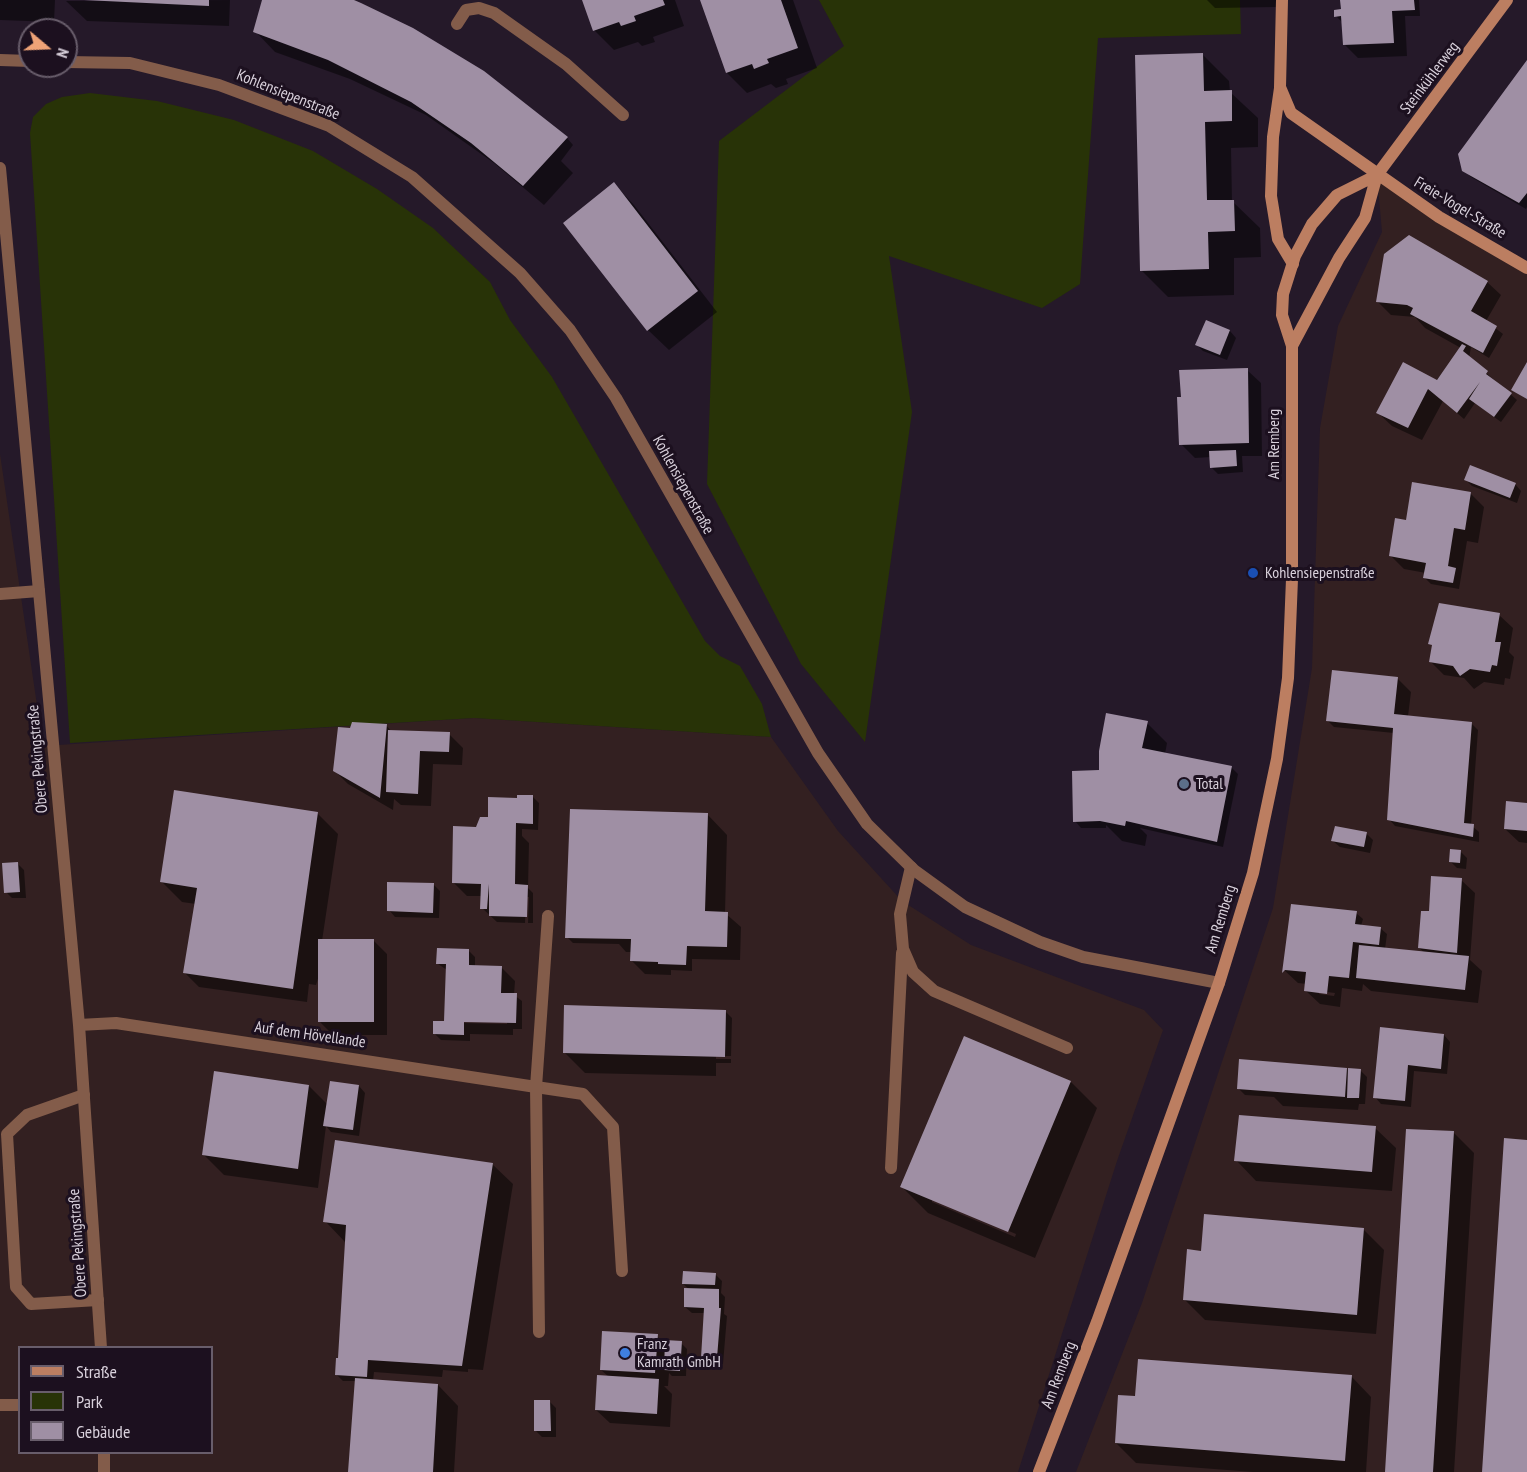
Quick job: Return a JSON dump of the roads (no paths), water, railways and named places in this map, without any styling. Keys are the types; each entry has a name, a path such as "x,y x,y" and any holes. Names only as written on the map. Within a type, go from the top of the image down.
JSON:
{"street":[{"path":"1282,0 1280,87 1273,137 1271,196 1278,239 1293,264"},
{"name":"Steinkühlerweg","path":"1377,175 1507,0"},
{"path":"457,24 466,10 479,8 494,13 566,64 623,115"},
{"path":"0,60 18,61"},
{"name":"Kohlensiepenstraße","path":"78,62 130,63 219,85 329,126 412,177 520,273 570,330 616,398 801,724 855,809 911,867 965,907 1040,942 1083,957 1219,983"},
{"path":"1280,87 1291,113 1377,175"},
{"name":"Obere Pekingstraße","path":"0,168 5,279 39,591 79,1025 101,1346"},
{"name":"Am Remberg","path":"1039,1472 1101,1312 1219,983 1253,873 1277,759 1288,678 1292,579 1292,346 1282,315 1283,294 1293,264 1312,224 1337,195 1377,175"},
{"name":"Am Remberg","path":"1292,346 1344,250 1365,218 1377,175"},
{"name":"Freie-Vogel-Straße","path":"1377,175 1439,217 1527,268"},
{"path":"0,594 39,591"},
{"path":"891,1168 903,949 900,914 911,867"},
{"path":"539,1332 536,1087 548,916"},
{"path":"903,949 913,972 934,991 1067,1048"},
{"name":"Auf dem Hövellande","path":"79,1025 116,1023 583,1094 613,1127 622,1270"},
{"path":"84,1095 27,1115 7,1134 16,1287 31,1304 98,1300"},
{"path":"0,1405 18,1406"},
{"path":"104,1454 104,1472"}],"place":[{"name":"Kohlensiepenstraße","path":"1253,573"},
{"name":"Total","path":"1184,784"},
{"name":"Franz Kamrath GmbH","path":"625,1353"}]}
